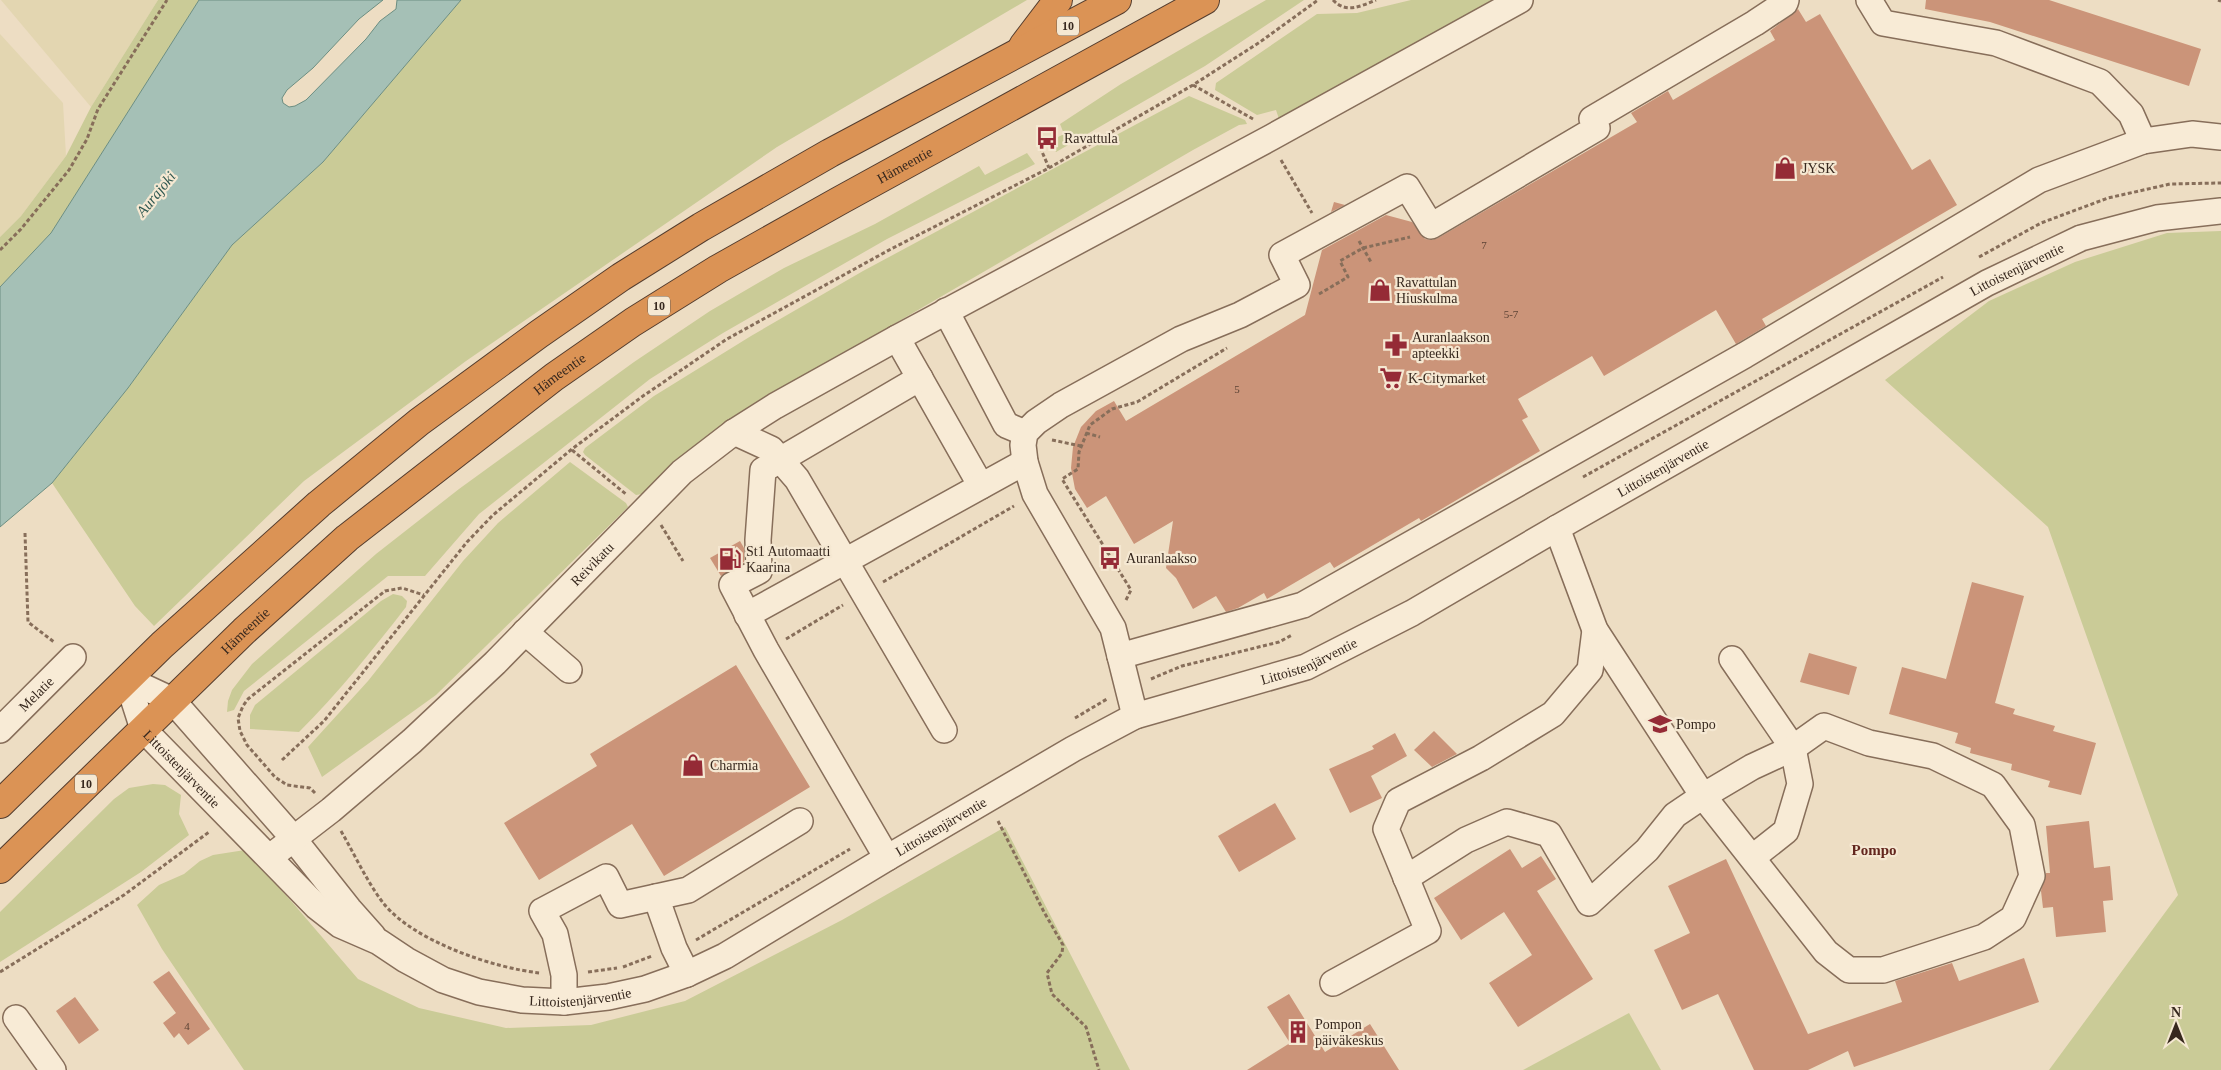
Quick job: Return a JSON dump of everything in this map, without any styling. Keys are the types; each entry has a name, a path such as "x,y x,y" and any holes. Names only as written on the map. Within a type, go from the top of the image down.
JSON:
{"highway":[{"path":"1019,52 1058,0"},
{"name":"10","path":"0,804 127,679 320,504 419,422 621,277 701,227 812,163 1117,0"},
{"name":"Hämeentie","path":"0,869 244,631 347,538 554,377 633,322 718,270 839,200 1205,0"}],"street":[{"name":"Reivikatu","path":"270,857 294,840 412,740 496,663 682,472 734,432 775,406 897,338 1272,137 1520,0"},
{"path":"1134,716 1113,628 1035,494 1025,462 1023,445 1025,434 1036,422 1061,405 1173,344 1240,315 1297,284 1282,255 1407,187 1430,226 1597,128 1592,119 1755,23 1785,3 1786,0"},
{"path":"1869,0 1882,23 1996,43 2100,82 2131,114 2143,141"},
{"path":"1120,656 1303,606 1736,360 2040,180 2143,141 2192,134 2221,137"},
{"name":"Littoistenjärventie","path":"127,679 143,729 318,907 340,925 379,942 406,960 443,980 479,992 522,1000 564,1002 645,989 687,974 725,956 887,858 1073,749 1134,716 1306,667 1412,613 1557,528 1987,283 2081,238 2157,218 2221,212"},
{"path":"946,312 1006,425 1025,434"},
{"path":"897,338 981,486"},
{"path":"887,858 766,650 732,585 759,571 758,540 763,470 920,378"},
{"path":"734,432 771,449 797,479 944,730"},
{"path":"747,615 1025,462"},
{"path":"1406,878 1466,840 1507,822 1549,834 1589,903 1647,850 1675,816 1703,796 1752,767 1793,748 1824,726 1869,742 1933,756 1993,785 2022,825 2032,876 2013,918 1984,938 1882,970 1848,970 1826,952 1703,796 1595,630 1557,528"},
{"path":"1332,983 1428,931 1386,828 1398,801 1481,758 1553,714 1590,670 1595,630"},
{"path":"525,632 569,670"},
{"name":"Melatie","path":"0,730 73,657"},
{"path":"1732,659 1793,748 1800,784 1786,830 1753,858"},
{"name":"Littoistenjärventie","path":"127,679 172,700 294,840 349,909 379,942"},
{"path":"564,1002 564,975 555,934 542,911 606,877 620,905 688,890 800,821"},
{"path":"656,897 674,948 687,974"},
{"path":"16,1018 54,1070"}],"path":[{"path":"0,250 21,229 69,170 87,139 98,109 167,0"},
{"path":"282,760 324,721 467,542 493,515 572,449 643,396 727,339 891,249 1049,168 1193,85 1260,42 1318,0"},
{"path":"1333,0 1339,6 1346,8 1355,8 1376,0"},
{"path":"1040,147 1049,168"},
{"path":"1314,297 1348,277 1340,261 1363,248 1407,239 1430,226"},
{"path":"766,650 1062,480 1078,469 1081,446 1090,425 1112,408 1137,402 1230,347"},
{"path":"1086,433 1100,437"},
{"path":"1052,440 1081,446"},
{"path":"1062,480 1131,590 1113,628"},
{"path":"25,532 28,622 73,657"},
{"path":"238,718 248,699 385,591 402,588 424,595"},
{"path":"1099,704 1102,697"},
{"path":"998,819 1044,912 1063,945 1062,953 1047,973 1052,994 1086,1027 1099,1070"},
{"path":"0,972 124,895 213,828"}],"shaded area":[{"path":"1,0 158,0 91,107"},
{"path":"0,34 63,103 66,156 21,216 0,237"}],"green space":[{"path":"158,0 199,0 51,233 0,287 0,237 21,216 66,156 91,107"},
{"path":"461,0 1027,0 777,147 466,361 304,481 154,626 135,606 52,483 128,388 232,245 323,162"},
{"path":"1266,0 1304,0 1205,66 1056,152 1050,141 1064,134 1060,124 1121,84"},
{"path":"1411,0 1499,0 1279,119 1276,110 1257,115 1215,90 1216,83 1317,14 1357,13"},
{"path":"1189,96 1245,120 1247,124 1239,125 1193,150 760,402 699,442 642,494 636,495 583,452 585,448 654,396 751,336 863,271"},
{"path":"1027,153 1035,164 887,239 723,333 650,379 479,514 425,576 388,576 244,691 234,710 227,712 232,690 252,664 376,554 459,489 634,362 710,311 784,268 875,224 979,166 985,175"},
{"path":"2221,231 2221,1070 2049,1070 2178,895 2048,527 1885,380 1989,301 2075,262 2167,233"},
{"path":"570,462 626,503 628,507 436,695 322,777 308,747 368,681 463,561 498,523"},
{"path":"393,594 402,596 407,601 406,607 354,671 299,732 250,729 250,715 255,705 381,601"},
{"path":"153,784 165,785 181,795 179,814 189,835 141,872 0,962 0,912 114,799 129,788"},
{"path":"1005,827 1130,1070 244,1070 162,949 137,905 159,885 184,874 200,861 213,855 245,850 358,979 419,1008 506,1028 591,1025 685,1001 842,920"},
{"path":"1629,1013 1661,1070 1523,1070"}],"water":[{"name":"Aurajoki","path":"199,0 383,0 359,19 313,68 287,90 282,98 283,103 289,107 306,100 366,39 380,21 396,9 397,0 461,0 323,162 232,245 128,388 52,483 0,527 0,287 51,233"}],"building":[{"path":"1926,0 2049,0 2201,49 2189,86 1990,22 1925,9"},
{"path":"1798,9 1806,22 1820,14 1912,170 1930,159 1957,205 1762,319 1766,326 1736,344 1716,310 1604,376 1592,356 1518,399 1528,417 1522,420 1540,451 1421,521 1419,518 1334,568 1330,562 1267,599 1264,593 1238,608 1226,612 1216,596 1193,609 1176,578 1166,568 1173,521 1134,544 1106,496 1087,508 1075,489 1071,468 1073,447 1081,427 1096,411 1114,401 1126,421 1305,315 1322,250 1386,215 1412,222 1425,239 1432,240 1438,238 1637,122 1631,113 1668,91 1673,100 1775,40 1770,31"},
{"path":"1334,202 1345,205 1331,212"},
{"path":"740,541 744,548 744,562 721,576 710,558"},
{"path":"1972,582 2024,596 1995,703 2015,709 2013,714 2055,726 2053,731 2096,743 2081,795 2048,787 2050,781 2011,770 2012,764 1970,753 1971,748 1955,743 1958,733 1889,714 1902,667 1946,679"},
{"path":"1809,653 1857,667 1849,695 1800,682"},
{"path":"736,665 810,787 664,876 632,824 539,880 504,823 597,766 590,754"},
{"path":"1434,731 1457,754 1432,767 1414,750"},
{"path":"1395,733 1407,756 1371,776 1382,798 1350,813 1329,769 1374,749 1372,746"},
{"path":"1275,803 1296,839 1239,872 1218,836"},
{"path":"2089,821 2094,868 2110,866 2113,900 2103,901 2106,932 2056,937 2053,907 2043,908 2041,891 2046,873 2050,873 2046,826"},
{"path":"1510,849 1522,868 1541,856 1556,879 1537,891 1593,979 1518,1027 1489,983 1532,955 1504,912 1461,940 1434,898"},
{"path":"1726,859 1808,1034 1902,1002 1895,981 1952,963 1959,981 2024,958 2039,1002 1854,1067 1848,1051 1808,1070 1754,1070 1718,994 1682,1010 1654,950 1690,933 1668,886"},
{"path":"169,971 210,1029 188,1045 179,1033 174,1038 163,1023 176,1013 153,982"},
{"name":"Pompon päiväkeskus","path":"1289,994 1325,1052 1370,1024 1399,1070 1247,1070 1290,1043 1267,1007"},
{"path":"75,997 99,1030 79,1044 56,1011"}],"place":[{"name":"Ravattula","path":"1047,138"},
{"name":"JYSK","path":"1785,168"},
{"name":"Ravattulan Hiuskulma","path":"1380,290"},
{"name":"Auranlaakson apteekki","path":"1396,345"},
{"name":"K-Citymarket","path":"1391,378"},
{"name":"Auranlaakso","path":"1110,558"},
{"name":"St1 Automaatti Kaarina","path":"730,559"},
{"name":"Pompo","path":"1660,724"},
{"name":"Charmia","path":"693,765"},
{"name":"Pompon päiväkeskus","path":"1298,1032"}],"district":[{"name":"Pompo","path":"1874,850"}]}
